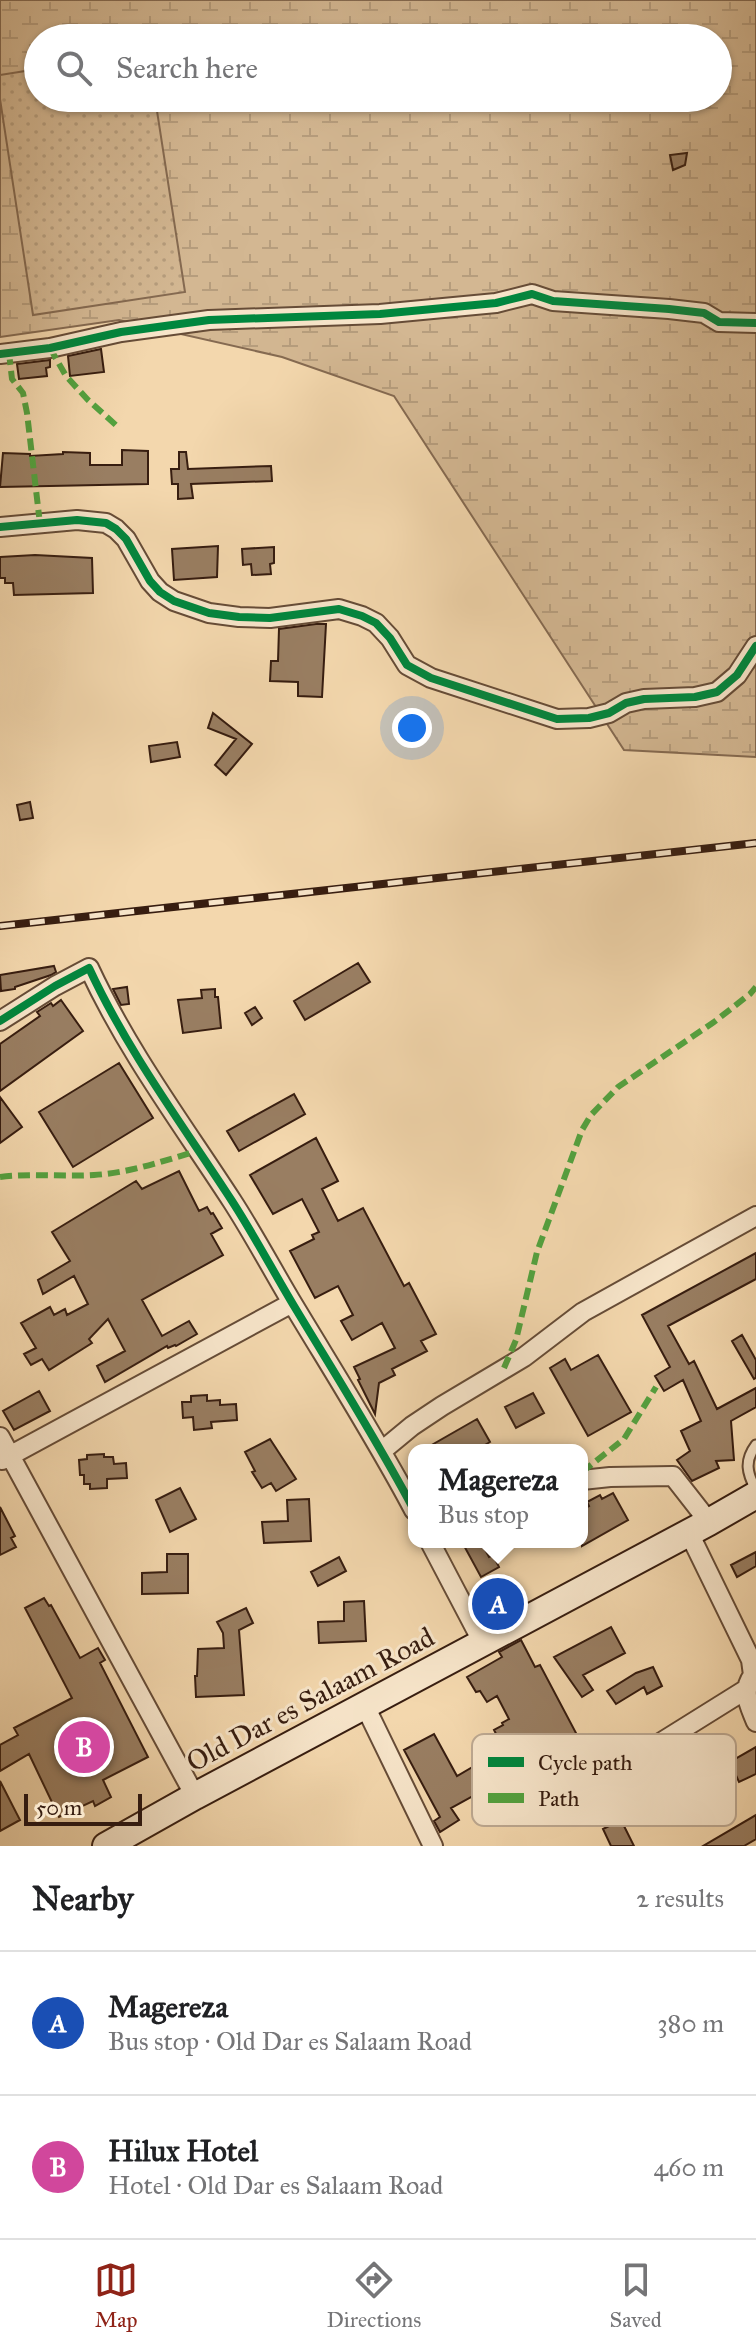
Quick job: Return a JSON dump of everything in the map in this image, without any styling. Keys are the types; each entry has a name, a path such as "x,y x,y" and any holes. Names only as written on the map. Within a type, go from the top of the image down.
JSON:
{"main road":[{"name":"Old Dar es Salaam Road","path":"106,1846 699,1528 756,1492"}],"street":[{"path":"0,354 209,320 380,314 496,303 532,294 553,301 669,309 704,313 719,322 756,323"},
{"path":"0,527 77,520 106,523 126,539 150,581 174,601 209,613 239,617 270,618 339,609 362,616 376,623 390,638 407,665 431,678 557,719 589,718 644,699 695,697 717,692 737,675 756,646"},
{"path":"0,1021 89,968 110,1013 251,1230 292,1303 383,1450 408,1498"},
{"path":"383,1450 432,1413 524,1357 583,1312 756,1216"},
{"path":"5,1459 292,1303"},
{"path":"0,1437 5,1459 195,1796"},
{"path":"588,1479 673,1476 699,1528 748,1652 756,1722"},
{"path":"433,1548 483,1643"},
{"path":"671,1734 751,1680"},
{"path":"365,1706 433,1846"}],"lane":[{"path":"756,1445 747,1464 748,1476 756,1492"}],"green space":[{"path":"0,0 756,0 756,757 624,750 394,396 282,357 119,320 0,337"},
{"path":"24,71 24,112 157,112 185,292 33,315 0,99 0,75"}],"building":[{"path":"687,153 685,165 673,170 670,155"},
{"path":"101,349 104,372 70,376 68,356"},
{"path":"50,360 50,367 46,368 47,376 19,379 17,364"},
{"path":"122,450 148,451 148,484 0,487 3,453 30,456 90,453 90,465 122,465"},
{"path":"179,452 186,452 188,469 271,466 272,481 191,484 193,498 178,499 178,484 172,484 171,469 179,469"},
{"path":"218,546 217,577 174,580 172,549"},
{"path":"274,547 271,574 252,575 251,564 243,565 242,549"},
{"path":"0,557 92,558 93,593 14,595 13,583 5,583 5,578 0,578"},
{"path":"326,624 322,697 298,696 298,682 270,681 271,661 278,661 279,629"},
{"path":"213,713 252,744 226,775 215,765 236,739 208,728"},
{"path":"177,742 180,757 151,762 149,746"},
{"path":"30,802 33,818 20,820 17,805"},
{"path":"358,963 370,982 305,1020 294,1001"},
{"path":"54,966 56,972 51,975 1,991 0,975"},
{"path":"127,987 129,1004 121,1005 113,989"},
{"path":"215,989 221,1028 183,1033 178,1000 202,998 201,990"},
{"path":"61,1000 83,1031 0,1091 0,1044 40,1016 37,1012"},
{"path":"255,1007 262,1018 252,1025 245,1013"},
{"path":"119,1063 153,1118 73,1167 39,1112"},
{"path":"294,1094 305,1114 239,1151 227,1131"},
{"path":"0,1097 22,1127 0,1143"},
{"path":"316,1138 338,1181 322,1189 338,1221 363,1208 404,1286 409,1283 436,1334 421,1341 427,1351 392,1369 395,1375 379,1383 375,1414 354,1367 395,1348 382,1323 352,1340 341,1321 353,1315 338,1286 315,1298 290,1251 314,1239 312,1235 319,1232 302,1199 273,1214 250,1175"},
{"path":"179,1171 199,1211 207,1207 222,1228 211,1234 223,1255 142,1300 162,1336 189,1321 197,1334 176,1346 167,1346 105,1382 97,1366 125,1351 108,1319 89,1339 92,1343 49,1370 42,1359 31,1365 24,1354 36,1348 21,1323 50,1307 54,1315 65,1309 67,1315 88,1304 74,1276 43,1294 38,1280 70,1261 52,1232 136,1181 142,1189"},
{"path":"756,1253 756,1279 668,1326 689,1364 694,1361 717,1409 756,1388 756,1407 731,1421 734,1460 716,1461 719,1468 692,1481 677,1460 690,1451 681,1431 701,1421 683,1380 664,1391 655,1376 670,1367 642,1315"},
{"path":"742,1335 756,1360 754,1379 732,1341"},
{"path":"598,1355 631,1412 588,1436 550,1368 565,1359 571,1370"},
{"path":"39,1391 50,1411 14,1430 3,1411"},
{"path":"533,1393 544,1413 516,1428 505,1407"},
{"path":"207,1395 207,1401 220,1400 220,1405 236,1404 237,1420 211,1422 212,1428 194,1430 193,1417 183,1418 182,1402 191,1402 191,1396"},
{"path":"477,1419 490,1442 486,1444 433,1444"},
{"path":"270,1439 296,1479 276,1491 271,1483 262,1488 245,1452"},
{"path":"104,1454 104,1457 113,1457 114,1464 126,1463 127,1478 107,1479 107,1488 90,1489 90,1484 84,1484 84,1475 80,1475 79,1460 87,1459 87,1455"},
{"path":"180,1488 196,1519 170,1532 156,1500"},
{"path":"613,1493 628,1520 588,1543 588,1501 600,1495 602,1499"},
{"path":"309,1499 311,1541 264,1543 262,1522 288,1521 287,1500"},
{"path":"0,1507 15,1536 11,1538 16,1547 0,1555"},
{"path":"465,1548 484,1548 489,1557 493,1555 499,1567 481,1577"},
{"path":"756,1552 756,1566 737,1577 731,1565"},
{"path":"167,1554 188,1554 188,1593 142,1594 142,1573 167,1572"},
{"path":"339,1557 346,1571 318,1586 311,1572"},
{"path":"44,1598 51,1605 80,1658 98,1648 105,1660 100,1663 148,1757 103,1780 111,1797 95,1806 93,1801 59,1817 29,1754 0,1771 0,1745 18,1735 14,1728 72,1698 25,1608"},
{"path":"364,1601 366,1641 319,1643 318,1622 344,1621 344,1602"},
{"path":"246,1608 253,1623 239,1630 244,1695 196,1697 198,1649 224,1648 223,1633 217,1622"},
{"path":"611,1627 625,1653 583,1675 593,1690 582,1697 554,1657"},
{"path":"521,1640 535,1667 540,1665 577,1734 496,1734 494,1730 509,1719 497,1696 487,1702 467,1677 502,1657 499,1652"},
{"path":"653,1667 662,1686 647,1694 644,1687 616,1704 607,1691 636,1673"},
{"path":"434,1734 457,1776 472,1767 472,1797 451,1808 459,1820 440,1832 434,1821 440,1817 404,1750"},
{"path":"756,1747 756,1774 739,1782 736,1759"},
{"path":"0,1781 20,1820 0,1831"},
{"path":"756,1815 756,1839 744,1846 703,1846"},
{"path":"624,1826 634,1846 611,1846 603,1829"}],"railway":[{"path":"0,926 756,843"}],"marked path":[{"path":"50,348 66,376 118,427"},
{"path":"9,353 12,379 23,393 27,413 40,524"},
{"path":"504,1368 516,1340 537,1252 582,1130 591,1115 618,1087 714,1022 756,987"},
{"path":"0,1177 107,1174 197,1151"},
{"path":"588,1467 624,1439 656,1387"}],"cycle path":[{"path":"0,354 209,320 380,314 496,303 532,294 553,301 669,309 704,313 719,322 756,323"},
{"path":"0,527 77,520 106,523 126,539 150,581 174,601 209,613 239,617 270,618 339,609 362,616 376,623 390,638 407,665 431,678 557,719 589,718 644,699 695,697 717,692 737,675 756,646"},
{"path":"0,1021 89,968 138,1058 240,1214 408,1499"}],"place":[{"name":"Magereza","path":"498,1604"},
{"name":"Hilux Hotel","path":"84,1747"}]}
